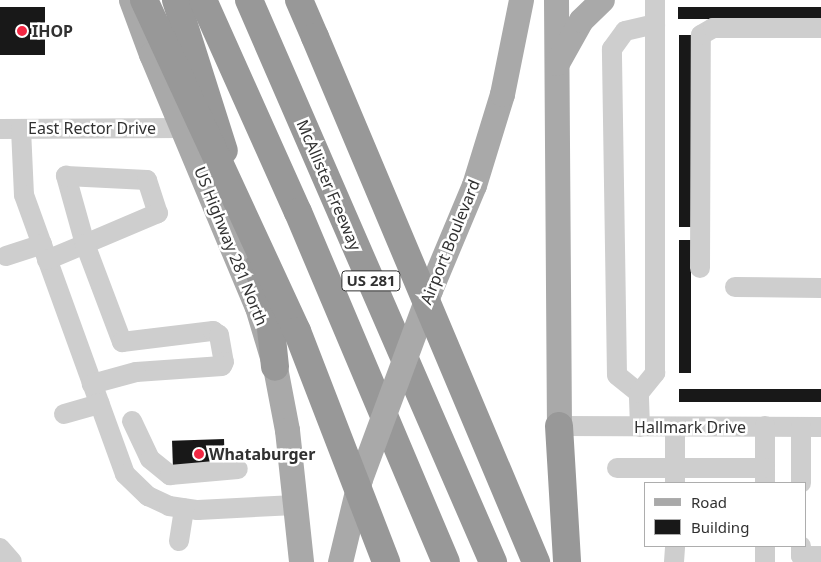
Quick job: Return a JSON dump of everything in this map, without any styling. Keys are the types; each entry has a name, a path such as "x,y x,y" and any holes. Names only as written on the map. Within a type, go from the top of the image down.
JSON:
{"highway":[{"path":"144,0 297,331 386,562"},
{"path":"176,0 268,300 275,367"},
{"name":"US 281","path":"203,0 298,212 446,562"},
{"name":"McAllister Freeway","path":"249,0 493,562"},
{"path":"299,0 536,562"},
{"path":"309,0 315,37"},
{"path":"559,426 567,562"}],"main road":[{"name":"US Highway 281 North","path":"131,0 257,307 275,367 287,430 300,562"},
{"name":"Airport Boulevard","path":"340,562 360,479 430,290 474,186 502,94 521,0"},
{"path":"556,0 559,426"},
{"path":"556,65 581,20 602,0"}],"street":[{"path":"640,427 639,394 655,373 655,0"},
{"path":"639,394 617,375 612,49 625,31 655,24"},
{"path":"700,268 701,35 713,28 821,28"},
{"name":"East Rector Drive","path":"0,129 183,128"},
{"path":"21,129 24,195 125,474 148,496 169,506 198,510 295,505"},
{"path":"6,256 44,252 85,244 158,213 147,180 66,176 85,244 122,342 129,374"},
{"path":"734,287 821,288"},
{"path":"92,384 129,374 222,366 224,362 219,335 213,331 122,342"},
{"path":"64,414 100,404"},
{"path":"132,421 144,450 165,472 238,470"},
{"name":"Hallmark Drive","path":"559,426 811,427"},
{"path":"617,468 675,476 765,476 765,426"},
{"path":"675,427 675,476"},
{"path":"801,482 811,427"},
{"path":"179,541 184,508"},
{"path":"674,547 674,562"},
{"path":"765,547 765,562"},
{"path":"801,547 801,556 821,556"},
{"path":"0,548 12,562"}],"building":[{"name":"IHOP","path":"0,7 45,7 45,55 0,55"},
{"path":"678,7 821,7 821,19 678,19"},
{"path":"679,35 691,35 691,227 679,227"},
{"path":"679,240 691,240 691,373 679,373"},
{"path":"679,389 821,389 821,402 679,402"},
{"name":"Whataburger","path":"224,439 225,467 173,469 172,441"}],"place":[{"name":"IHOP","path":"22,31"},
{"name":"Whataburger","path":"199,454"}]}
